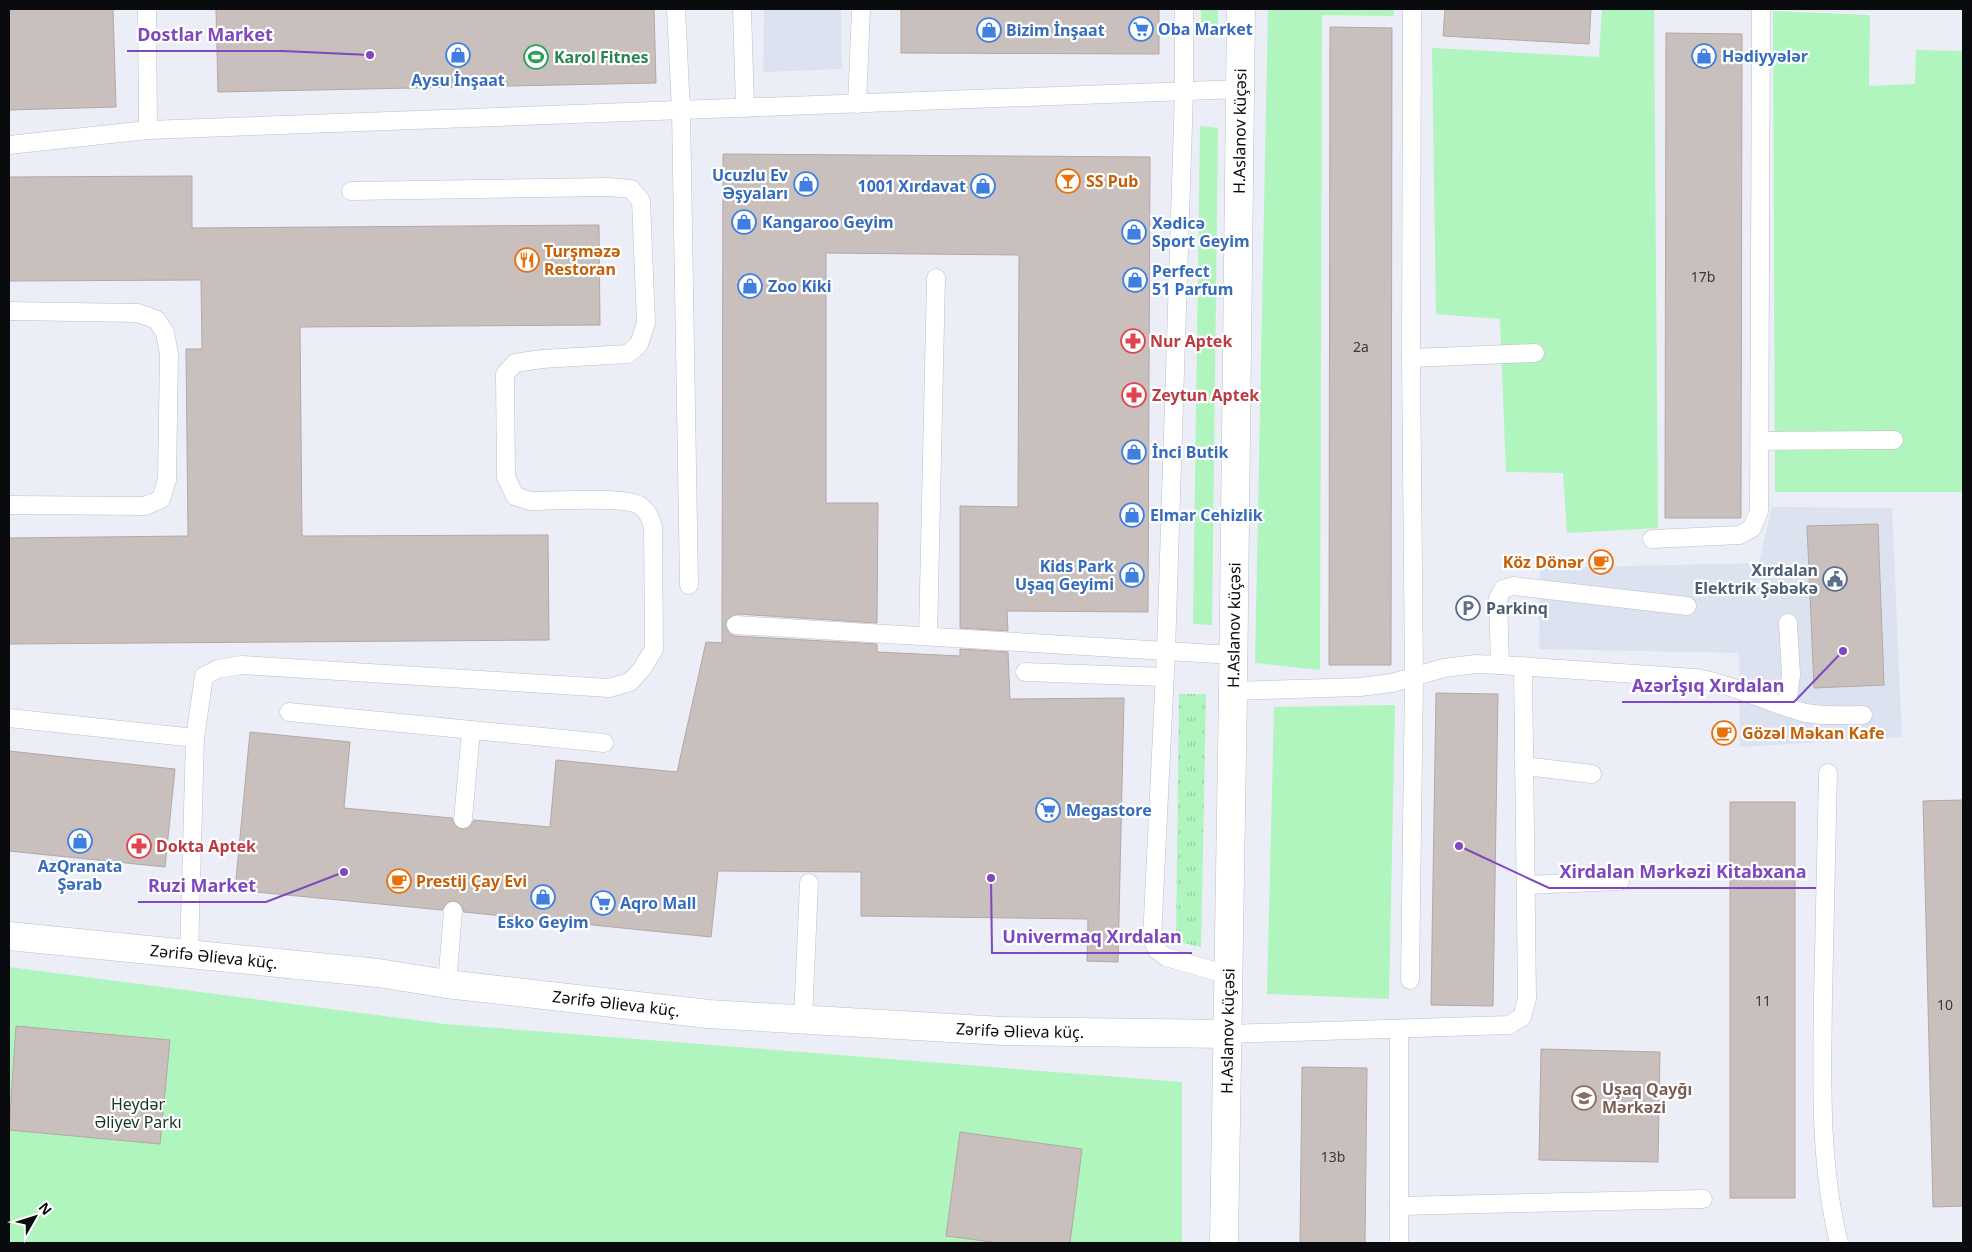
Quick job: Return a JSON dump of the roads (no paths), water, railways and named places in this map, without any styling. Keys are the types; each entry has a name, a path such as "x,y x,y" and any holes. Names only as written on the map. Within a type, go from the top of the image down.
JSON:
{"street":[{"name":"H.Aslanov küçəsi","path":"1224,1243 1234,655 1241,9"},
{"name":"Zərifə Əlieva küç.","path":"9,936 378,973 447,984 708,1014 1011,1031 1228,1034"}],"lane":[{"path":"147,9 148,130"},
{"path":"676,9 681,110 689,585"},
{"path":"742,9 745,108"},
{"path":"857,104 861,9"},
{"path":"1184,9 1184,92 1166,652 1152,939 1157,950 1166,958 1228,975"},
{"path":"1410,980 1414,678 1412,9"},
{"path":"1652,539 1740,535 1752,528 1759,511 1761,441 1761,9"},
{"path":"9,145 148,130 1240,89"},
{"path":"189,954 195,738 204,676 218,669 242,665 609,688 630,682 642,669 654,649 653,527 650,514 638,505 622,500 530,501 516,496 506,477 505,374 515,363 542,359 628,354 639,344 646,323 641,201 631,189 609,187 351,191"},
{"path":"928,636 936,278"},
{"path":"9,311 138,313 158,320 165,333 168,354 168,480 161,499 145,506 9,505"},
{"path":"1412,358 1535,353"},
{"path":"1761,441 1894,440"},
{"path":"1500,665 1498,598 1503,589 1513,586 1687,606"},
{"path":"1787,706 1791,675 1788,623"},
{"path":"736,625 1234,655"},
{"path":"1233,691 1360,687 1392,683 1444,668 1476,664 1696,678 1714,681 1802,712 1826,715 1863,715"},
{"path":"1228,1034 1509,1025 1522,1017 1527,999 1523,666"},
{"path":"1025,672 1164,677"},
{"path":"289,712 604,743"},
{"path":"9,718 195,738"},
{"path":"463,819 471,731"},
{"path":"1524,766 1592,774"},
{"path":"1828,773 1822,1096 1826,1166 1832,1212 1839,1243"},
{"path":"1526,885 1620,881"},
{"path":"804,1018 809,883"},
{"path":"447,984 453,912"},
{"path":"1399,1030 1399,1243"},
{"path":"1399,1206 1704,1200"}],"place":[{"name":"Oba Market","path":"1141,29"},
{"name":"Bizim İnşaat","path":"989,30"},
{"name":"Dostlar Market","path":"370,55"},
{"name":"Aysu İnşaat","path":"458,55"},
{"name":"Hədiyyələr","path":"1704,56"},
{"name":"Karol Fitnes","path":"536,57"},
{"name":"SS Pub","path":"1068,181"},
{"name":"Ucuzlu Ev Əşyaları","path":"806,184"},
{"name":"1001 Xırdavat","path":"983,186"},
{"name":"Kangaroo Geyim","path":"744,222"},
{"name":"Xədicə Sport Geyim","path":"1134,232"},
{"name":"Turşməzə Restoran","path":"527,260"},
{"name":"Perfect 51 Parfum","path":"1135,280"},
{"name":"Zoo Kiki","path":"750,286"},
{"name":"Nur Aptek","path":"1133,341"},
{"name":"Zeytun Aptek","path":"1134,395"},
{"name":"İnci Butik","path":"1134,452"},
{"name":"Elmar Cehizlik","path":"1132,515"},
{"name":"Köz Dönər","path":"1601,562"},
{"name":"Kids Park Uşaq Geyimi","path":"1132,575"},
{"name":"Xırdalan Elektrik Şəbəkə","path":"1835,579"},
{"name":"Parkinq","path":"1468,608"},
{"name":"Azərİşıq Xırdalan","path":"1843,651"},
{"name":"Gözəl Məkan Kafe","path":"1724,733"},
{"name":"Megastore","path":"1048,810"},
{"name":"AzQranata Şərab","path":"80,841"},
{"name":"Dokta Aptek","path":"139,846"},
{"name":"Xirdalan Mərkəzi Kitabxana","path":"1459,846"},
{"name":"Ruzi Market","path":"344,872"},
{"name":"Univermaq Xırdalan","path":"991,878"},
{"name":"Prestij Çay Evi","path":"399,881"},
{"name":"Esko Geyim","path":"543,897"},
{"name":"Aqro Mall","path":"603,903"},
{"name":"Uşaq Qayğı Mərkəzi","path":"1584,1098"}],"park label":[{"name":"Heydər Əliyev Parkı","path":"138,1113"}]}
